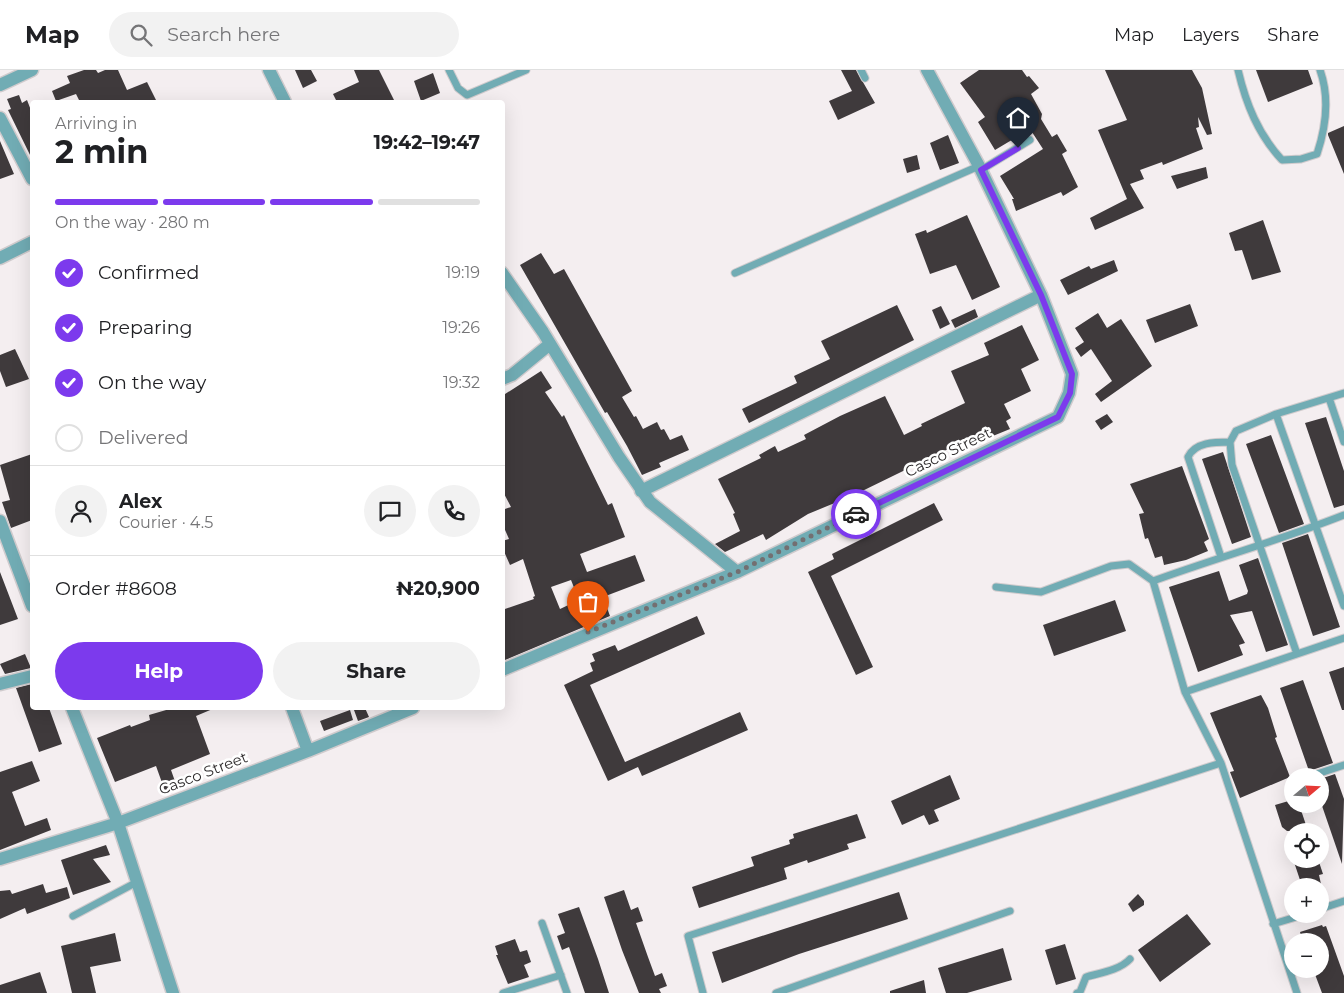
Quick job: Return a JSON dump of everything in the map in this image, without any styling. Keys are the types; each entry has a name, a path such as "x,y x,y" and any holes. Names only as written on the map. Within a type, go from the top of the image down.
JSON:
{"street":[{"path":"0,84 32,70"},
{"path":"269,70 284,100"},
{"name":"Casco Street","path":"505,669 737,572 1058,417 1070,393 1072,374 1041,295 980,168 928,70"},
{"path":"0,118 30,176"},
{"path":"0,258 30,243"},
{"path":"505,277 550,344 641,491 650,502 737,572"},
{"path":"641,491 1041,295"},
{"path":"505,378 512,375 550,344"},
{"path":"0,522 30,601"},
{"path":"0,684 30,676"},
{"path":"73,710 118,823 173,993"},
{"path":"293,710 308,751"},
{"name":"Casco Street","path":"0,859 118,823 308,751 408,710"}],"lane":[{"path":"449,70 458,88 467,95 526,70"},
{"path":"861,70 865,78"},
{"path":"1238,70 1247,106 1270,147 1282,160 1301,159 1316,154 1323,136 1326,116 1325,82 1320,70"},
{"path":"735,273 980,168 1030,140"},
{"path":"1297,654 1232,465 1230,442 1236,431 1276,414 1344,392"},
{"path":"1329,398 1344,442"},
{"path":"1276,414 1344,606"},
{"path":"1221,557 1188,458 1196,447 1214,442 1230,442"},
{"path":"1153,582 1221,557 1261,546 1344,515"},
{"path":"996,587 1041,592 1111,566 1129,564 1153,582 1185,692 1220,763 1297,993"},
{"path":"1185,692 1344,638"},
{"path":"703,993 688,936 1220,763"},
{"path":"1329,771 1344,766"},
{"path":"73,916 137,882"},
{"path":"1329,906 1344,901"},
{"path":"776,993 1010,911"},
{"path":"1274,924 1284,921"},
{"path":"542,922 567,993"},
{"path":"1077,993 1080,992 1086,977 1102,973 1126,963 1130,959"},
{"path":"503,993 561,975"}],"building":[{"path":"84,70 96,70 98,73 105,70 118,70 127,90 147,82 156,100 79,100 76,94 56,100 52,91 70,83 67,76"},
{"path":"295,70 311,70 317,81 303,88"},
{"path":"354,70 379,70 394,100 336,100 333,94 359,82"},
{"path":"841,70 856,70 875,103 838,120 829,101 852,91"},
{"path":"979,70 1022,70 1027,77 1029,76 1039,88 1031,94 1042,114 1041,119 1052,137 1057,134 1067,151 1062,154 1078,187 1063,196 1061,192 1016,211 1012,199 1014,199 1000,176 1043,149 1030,129 995,150 978,122 985,117 960,83"},
{"path":"1105,70 1192,70 1202,88 1212,134 1207,135 1198,117 1199,127 1196,128 1203,149 1163,165 1162,162 1140,170 1144,179 1130,184 1144,208 1095,230 1090,218 1127,199 1098,130 1127,120"},
{"path":"1256,70 1308,70 1313,84 1268,102"},
{"path":"433,73 440,93 421,100 414,81"},
{"path":"19,95 22,103 27,100 30,108 30,155 8,110 11,109 7,99"},
{"path":"1344,126 1344,174 1328,133"},
{"path":"948,135 959,163 940,170 930,143"},
{"path":"0,141 14,174 0,179"},
{"path":"917,155 920,169 907,173 903,159"},
{"path":"1206,167 1208,178 1177,189 1171,176"},
{"path":"967,215 1000,287 972,300 956,265 930,274 915,234 926,230 927,233"},
{"path":"1263,220 1281,272 1252,280 1242,250 1235,251 1229,233"},
{"path":"541,253 554,274 564,269 632,391 622,397 643,429 657,422 661,430 664,429 670,440 682,435 689,450 659,463 661,467 642,475 627,446 607,412 605,413 520,265"},
{"path":"1114,260 1118,271 1068,295 1060,280 1089,266 1091,269"},
{"path":"1190,304 1198,326 1155,343 1146,320"},
{"path":"897,305 914,340 749,423 742,409 797,383 794,376 830,359 821,341"},
{"path":"941,306 950,324 940,329 932,310"},
{"path":"975,309 978,317 955,328 951,320"},
{"path":"1098,313 1107,328 1121,319 1152,366 1101,402 1095,394 1112,381 1091,349 1081,357 1075,348 1084,342 1075,328"},
{"path":"1022,325 1039,360 1021,369 1031,391 1004,404 1011,418 1006,421 1010,429 988,438 985,431 854,495 808,514 766,540 763,534 725,552 715,544 740,531 733,514 735,513 718,479 761,458 759,455 775,446 778,452 806,439 804,435 840,416 885,396 904,435 922,426 921,424 965,403 951,371 989,355 984,343"},
{"path":"15,349 29,379 6,387 0,371 0,355"},
{"path":"541,371 552,388 545,392 562,417 564,415 608,505 612,503 625,537 580,554 587,572 635,555 645,581 603,597 610,616 505,660 505,609 534,599 533,597 535,596 523,559 510,565 505,554 505,540 509,539 505,530 505,509 511,507 505,496 505,394","holes":["571,580 579,600 560,609 551,587"]},
{"path":"1107,414 1113,422 1101,430 1095,421"},
{"path":"1326,417 1344,471 1344,505 1334,508 1305,423"},
{"path":"1271,435 1304,524 1279,533 1246,444"},
{"path":"1223,452 1251,537 1232,544 1202,459"},
{"path":"30,455 30,521 11,528 2,502 10,500 0,465"},
{"path":"1182,466 1209,539 1204,542 1208,551 1186,560 1164,565 1162,556 1155,558 1148,538 1145,539 1139,514 1144,513 1130,484"},
{"path":"934,503 943,520 831,576 873,667 856,675 808,572 834,559 832,554"},
{"path":"1308,534 1340,627 1313,636 1282,543"},
{"path":"1258,558 1288,645 1266,652 1252,611 1230,615 1245,643 1239,645 1243,655 1198,672 1169,587 1219,571 1229,601 1247,594 1248,591 1239,565"},
{"path":"0,572 18,619 0,625"},
{"path":"1115,600 1126,631 1054,656 1043,625"},
{"path":"697,616 705,634 590,685 625,762 740,712 748,730 642,776 638,767 608,781 564,685 593,671 590,663 595,661 592,654 615,645 618,651"},
{"path":"25,654 30,668 5,674 0,664"},
{"path":"1344,667 1344,710 1342,710 1329,672"},
{"path":"1303,680 1333,763 1318,768 1308,768 1280,688"},
{"path":"30,684 30,710 50,710 62,744 39,752 16,688"},
{"path":"1261,695 1268,708 1277,737 1275,738 1287,768 1284,768 1284,780 1240,798 1230,772 1234,771 1210,713"},
{"path":"166,710 210,710 196,716 210,754 171,770 177,787 165,791 156,766 115,782 97,738 130,725 131,727 150,720 149,715"},
{"path":"350,710 353,720 324,731 320,721"},
{"path":"354,710 366,710 369,717 358,721"},
{"path":"32,761 40,781 12,792 25,826 47,818 51,830 0,850 0,772"},
{"path":"1335,774 1344,799 1342,864 1324,813 1329,813 1329,776"},
{"path":"950,775 960,799 934,810 939,821 929,825 924,815 902,825 891,801"},
{"path":"1284,802 1284,813 1302,813 1305,823 1284,823 1284,829 1275,805"},
{"path":"857,814 866,838 847,844 849,849 808,863 807,860 784,868 787,879 699,908 692,887 754,866 751,857 790,844 789,840 794,838 793,834"},
{"path":"106,845 110,855 93,859 111,882 73,895 61,860"},
{"path":"1296,868 1321,868 1323,874 1319,875 1320,878 1299,878"},
{"path":"43,884 46,893 67,887 70,898 27,914 25,908 0,919 0,891 10,890 12,894"},
{"path":"624,890 631,910 638,907 643,921 636,923 655,976 662,973 667,986 659,989 661,993 639,993 622,950 604,897"},
{"path":"899,892 908,919 799,954 722,983 712,952"},
{"path":"1138,894 1144,901 1144,905 1133,912 1128,904"},
{"path":"579,907 609,993 585,993 569,947 562,950 557,936 565,933 558,914"},
{"path":"1187,914 1211,944 1160,982 1138,950"},
{"path":"1322,925 1323,927 1326,926 1329,933 1300,933"},
{"path":"115,933 121,961 90,967 96,993 72,993 61,946"},
{"path":"1329,934 1344,976 1344,993 1322,993 1316,978 1329,978"},
{"path":"515,939 520,952 527,950 531,962 524,965 529,977 508,984 496,955 498,955 495,946"},
{"path":"1065,944 1076,979 1056,985 1045,950"},
{"path":"1003,948 1012,980 967,993 946,993 938,968"},
{"path":"40,972 47,993 0,993 0,985"},
{"path":"924,980 926,993 890,993 890,991"}],"way so far":[{"path":"588,632 737,572 856,514"}],"route":[{"path":"856,514 1058,417 1070,393 1072,374 1041,295 981,170 1018,148"}]}
